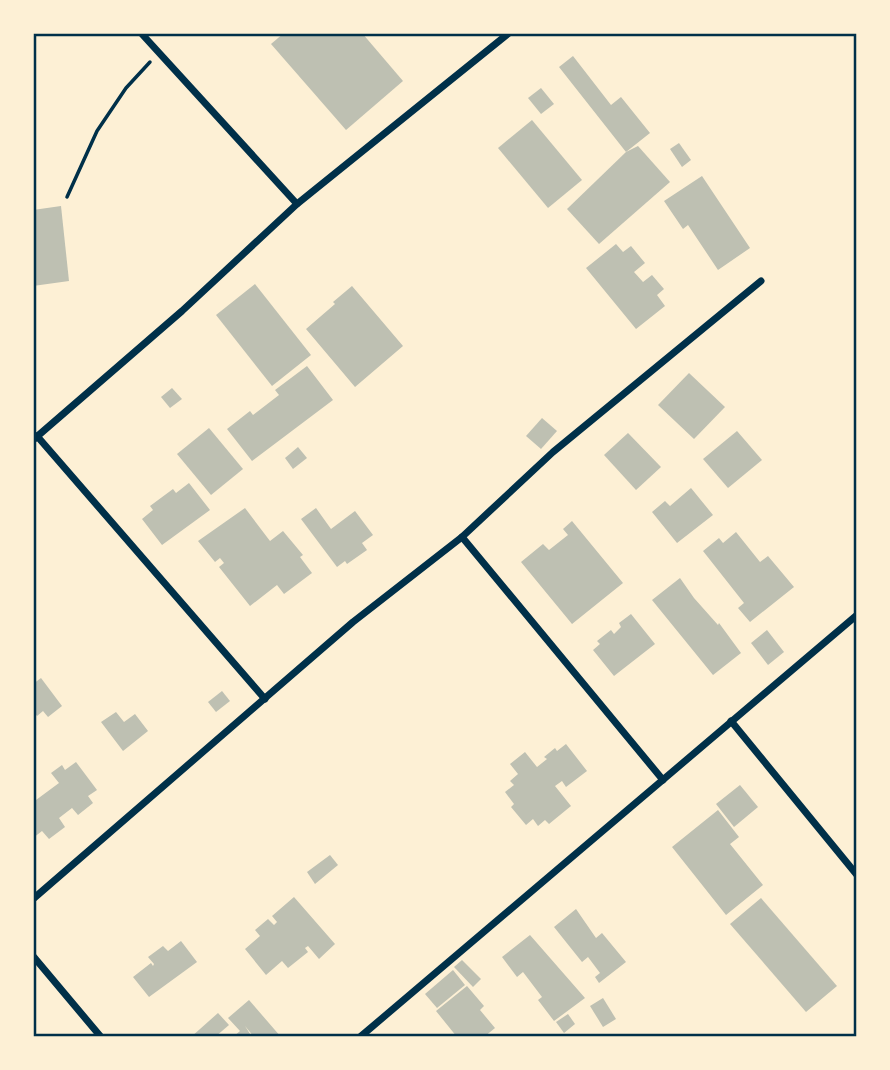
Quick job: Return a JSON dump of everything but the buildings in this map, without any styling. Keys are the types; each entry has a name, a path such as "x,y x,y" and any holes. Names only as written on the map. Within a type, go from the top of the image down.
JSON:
{"street":[{"path":"141,33 297,204"},
{"path":"265,699 35,438 182,311 297,204 509,33"},
{"path":"33,899 353,622 462,537 553,452 761,281"},
{"path":"462,537 663,780"},
{"path":"360,1037 857,615"},
{"path":"730,721 857,876"},
{"path":"33,956 101,1037"}],"path":[{"path":"67,197 97,131 126,88 158,52"}]}
